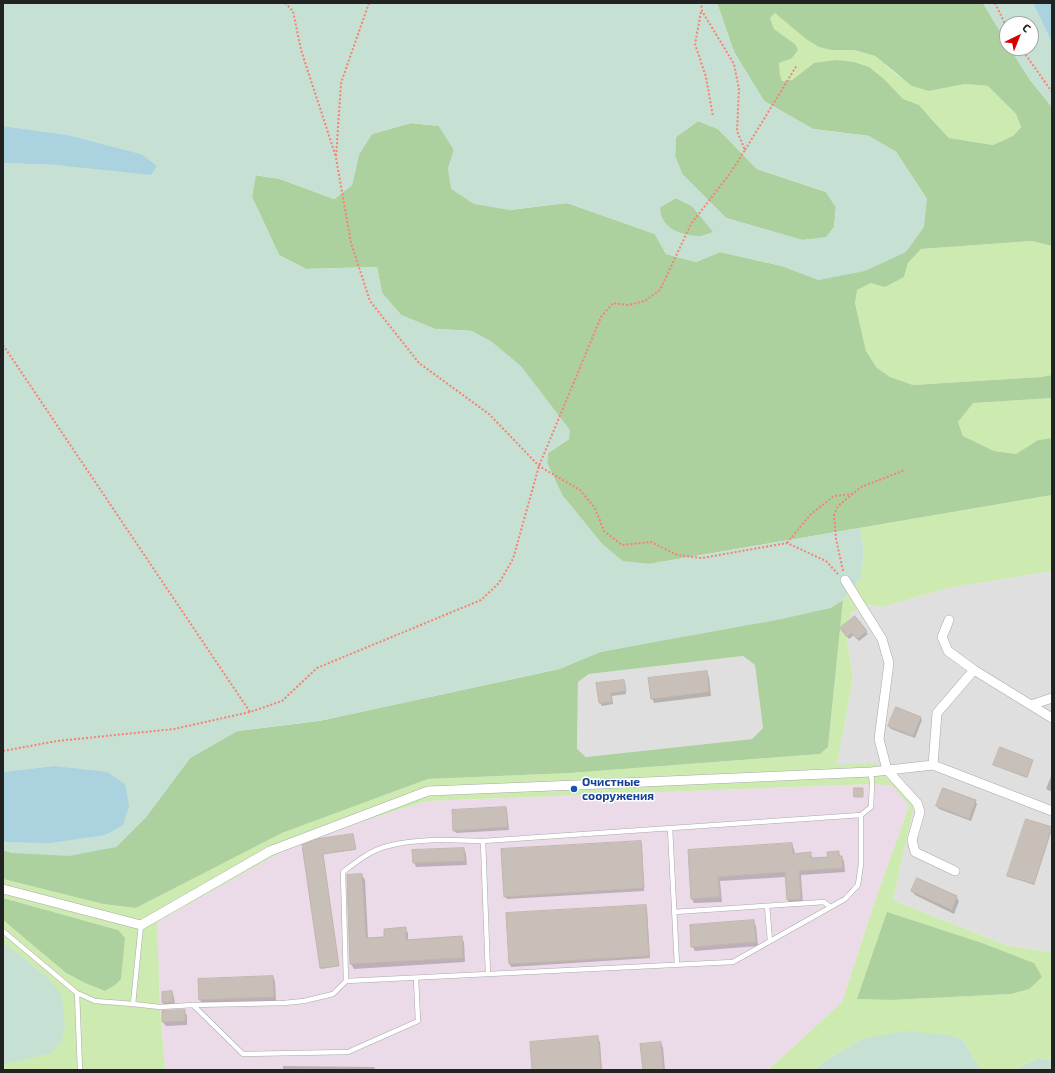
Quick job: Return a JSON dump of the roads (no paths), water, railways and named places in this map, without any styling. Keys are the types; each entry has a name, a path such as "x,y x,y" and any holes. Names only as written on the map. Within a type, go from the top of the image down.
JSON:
{"street":[{"path":"845,580 882,639 889,663 879,739 887,770 918,803 920,812 912,840 915,852 955,871"},
{"path":"949,620 942,637 948,651 974,670 1052,718"},
{"path":"933,765 937,713 974,670"},
{"path":"1031,705 1052,698"},
{"path":"3,889 141,925 270,851 428,791 871,772 933,765 1052,811"}],"lane":[{"path":"346,981 343,872 363,857 387,846 429,840 483,841 861,815 871,807 871,772"},
{"path":"3,931 77,993 96,1001 160,1007 304,1001 333,994 346,981 732,962 845,899 858,884 861,864 861,815"},
{"path":"670,828 677,965"},
{"path":"483,841 488,974"},
{"path":"674,912 824,902 830,907"},
{"path":"767,906 770,941"},
{"path":"133,1004 141,925"},
{"path":"193,1005 243,1054 348,1052 418,1021 416,978"},
{"path":"77,993 80,1070"}],"water":[{"path":"1033,3 1052,3 1052,41 1050,38"},
{"path":"3,126 68,135 141,154 157,166 151,175 57,165 3,163"},
{"path":"53,766 107,772 125,784 129,806 123,825 105,835 50,843 3,842 3,772"}],"place":[{"name":"Очистные сооружения","path":"574,789"}]}
